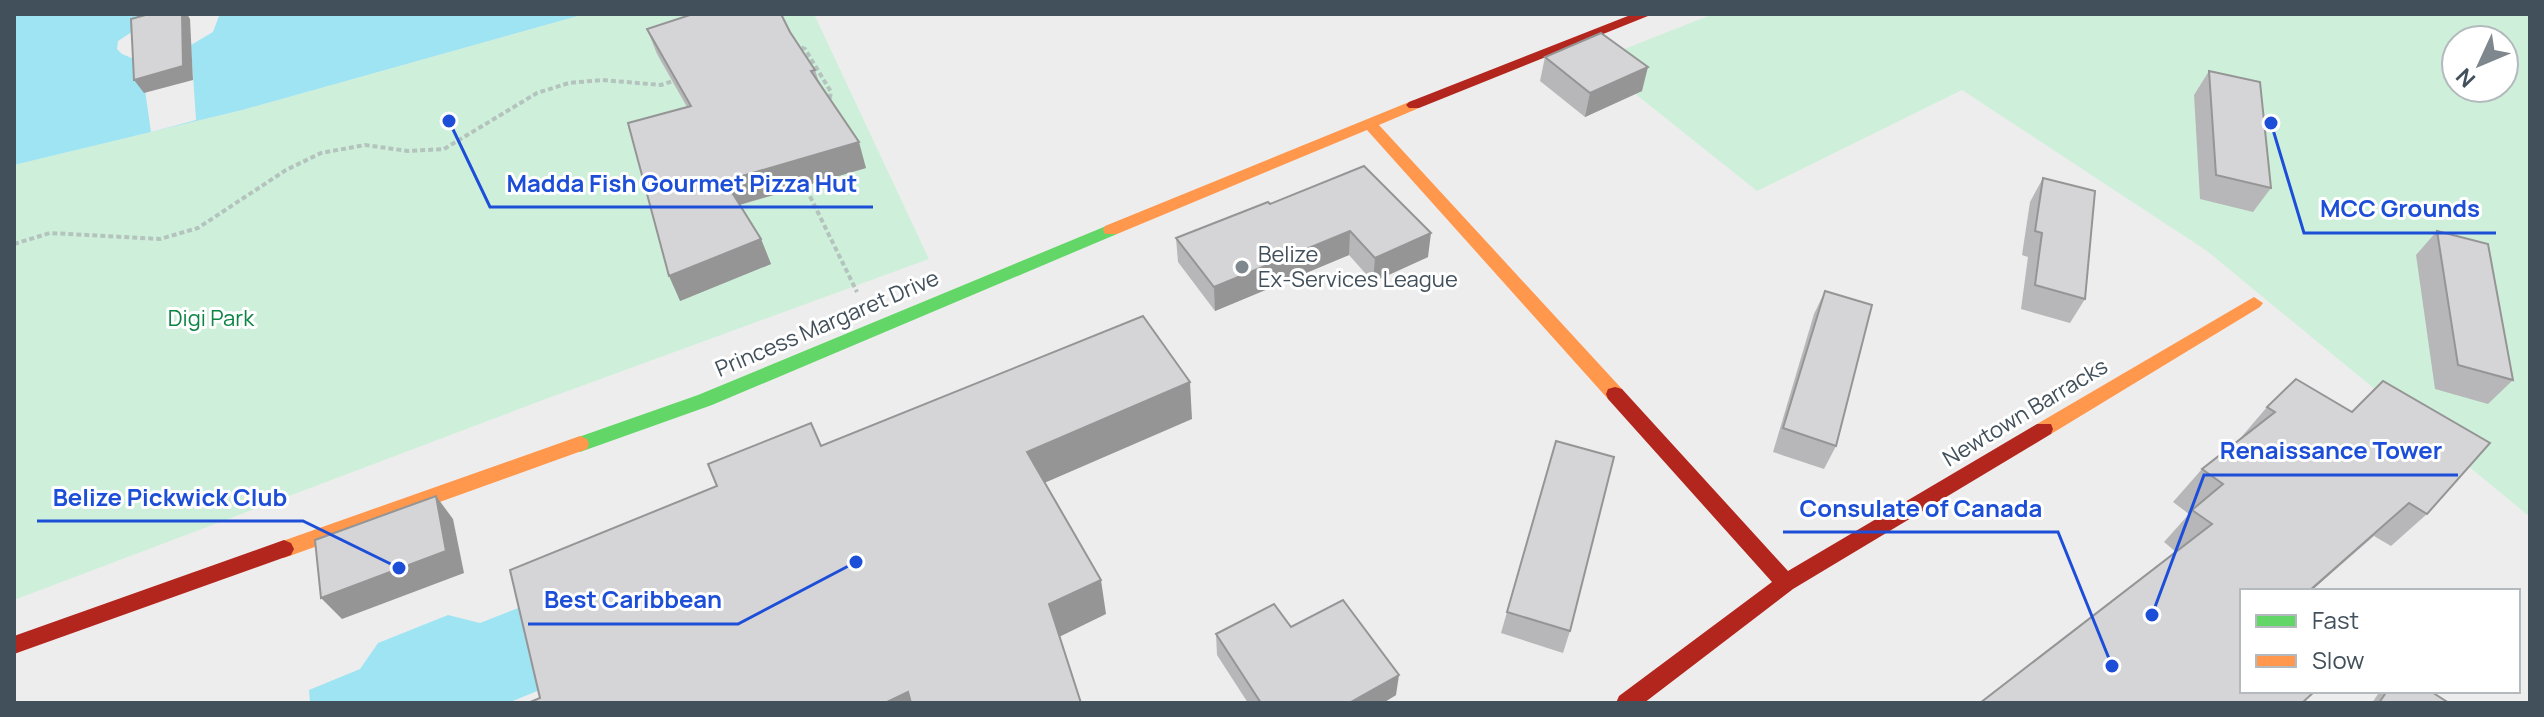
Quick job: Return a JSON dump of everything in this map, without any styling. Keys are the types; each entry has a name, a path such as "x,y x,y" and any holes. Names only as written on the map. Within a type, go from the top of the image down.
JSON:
{"main road":[{"name":"Princess Margaret Drive","path":"14,645 705,400 1369,123 1646,14"},
{"path":"1369,123 1786,583"},
{"name":"Newtown Barracks","path":"1627,703 1786,583 2254,303"}],"path":[{"path":"784,39 805,49 831,92 831,104 821,110"},
{"path":"14,244 50,233 83,232 160,239 218,217 286,170 321,153 365,145 408,151 444,149 537,93 569,83 602,80 661,85 683,77"},
{"path":"801,178 875,328"}],"green space":[{"name":"Digi Park","path":"585,14 814,14 929,259 543,400 14,600 14,165 242,110"},
{"path":"1713,14 2530,14 2530,517 2207,251 1962,90 1757,191 1594,61"}],"water":[{"path":"14,14 585,14 242,110 14,165"},
{"path":"567,589 586,671 508,703 310,703 309,690 360,669 378,643 448,615 480,623"}],"pier":[{"path":"186,14 219,16 213,32 191,45 196,120 151,132 141,62 122,54 117,49 118,41 138,28"}],"building":[{"path":"149,14 182,14 183,66 134,80 131,19"},
{"path":"693,14 781,14 815,70 811,71 859,142 725,181 761,239 669,276 628,123 691,106 647,29"},
{"path":"1601,33 1648,67 1590,93 1545,57"},
{"path":"2209,71 2260,82 2271,188 2216,175"},
{"path":"1364,166 1431,233 1375,258 1350,231 1214,287 1176,238 1268,202 1270,204"},
{"path":"2043,178 2095,191 2085,299 2035,285 2042,233 2035,231"},
{"path":"2437,231 2488,244 2513,380 2458,365"},
{"path":"1825,291 1872,305 1836,446 1783,428"},
{"path":"1143,316 1190,382 1027,452 1101,580 1049,604 1081,703 911,703 908,692 885,703 528,703 540,698 510,570 717,486 708,464 811,423 821,446"},
{"path":"2296,379 2352,412 2383,381 2490,443 2427,514 2409,503 2311,589 2240,589 2240,693 2313,693 2302,703 1980,703 2212,524 2192,510 2223,484 2202,469 2275,412 2267,407"},
{"path":"1556,441 1614,457 1570,631 1507,612"},
{"path":"436,496 446,551 321,598 315,540"},
{"path":"1343,600 1399,675 1349,703 1261,703 1216,634 1274,604 1291,627"},
{"path":"2386,693 2433,693 2449,703 2379,703"}],"traffic: fast":[{"path":"580,444 705,400 1111,230"}],"traffic: slow":[{"path":"1111,230 1414,105"},
{"path":"1369,123 1615,394"},
{"path":"2044,429 2254,303"},
{"path":"284,549 580,444"}],"traffic: jam":[{"path":"1414,105 1646,14"},
{"path":"1615,394 1786,583"},
{"path":"1627,703 1786,583 2044,429"},
{"path":"14,645 284,549"}],"place":[{"name":"Madda Fish Gourmet Pizza Hut","path":"449,121"},
{"name":"MCC Grounds","path":"2271,123"},
{"name":"Belize Ex-Services League","path":"1242,267"},
{"name":"Best Caribbean","path":"856,562"},
{"name":"Belize Pickwick Club","path":"399,568"},
{"name":"Renaissance Tower","path":"2152,615"},
{"name":"Consulate of Canada","path":"2112,666"}]}
